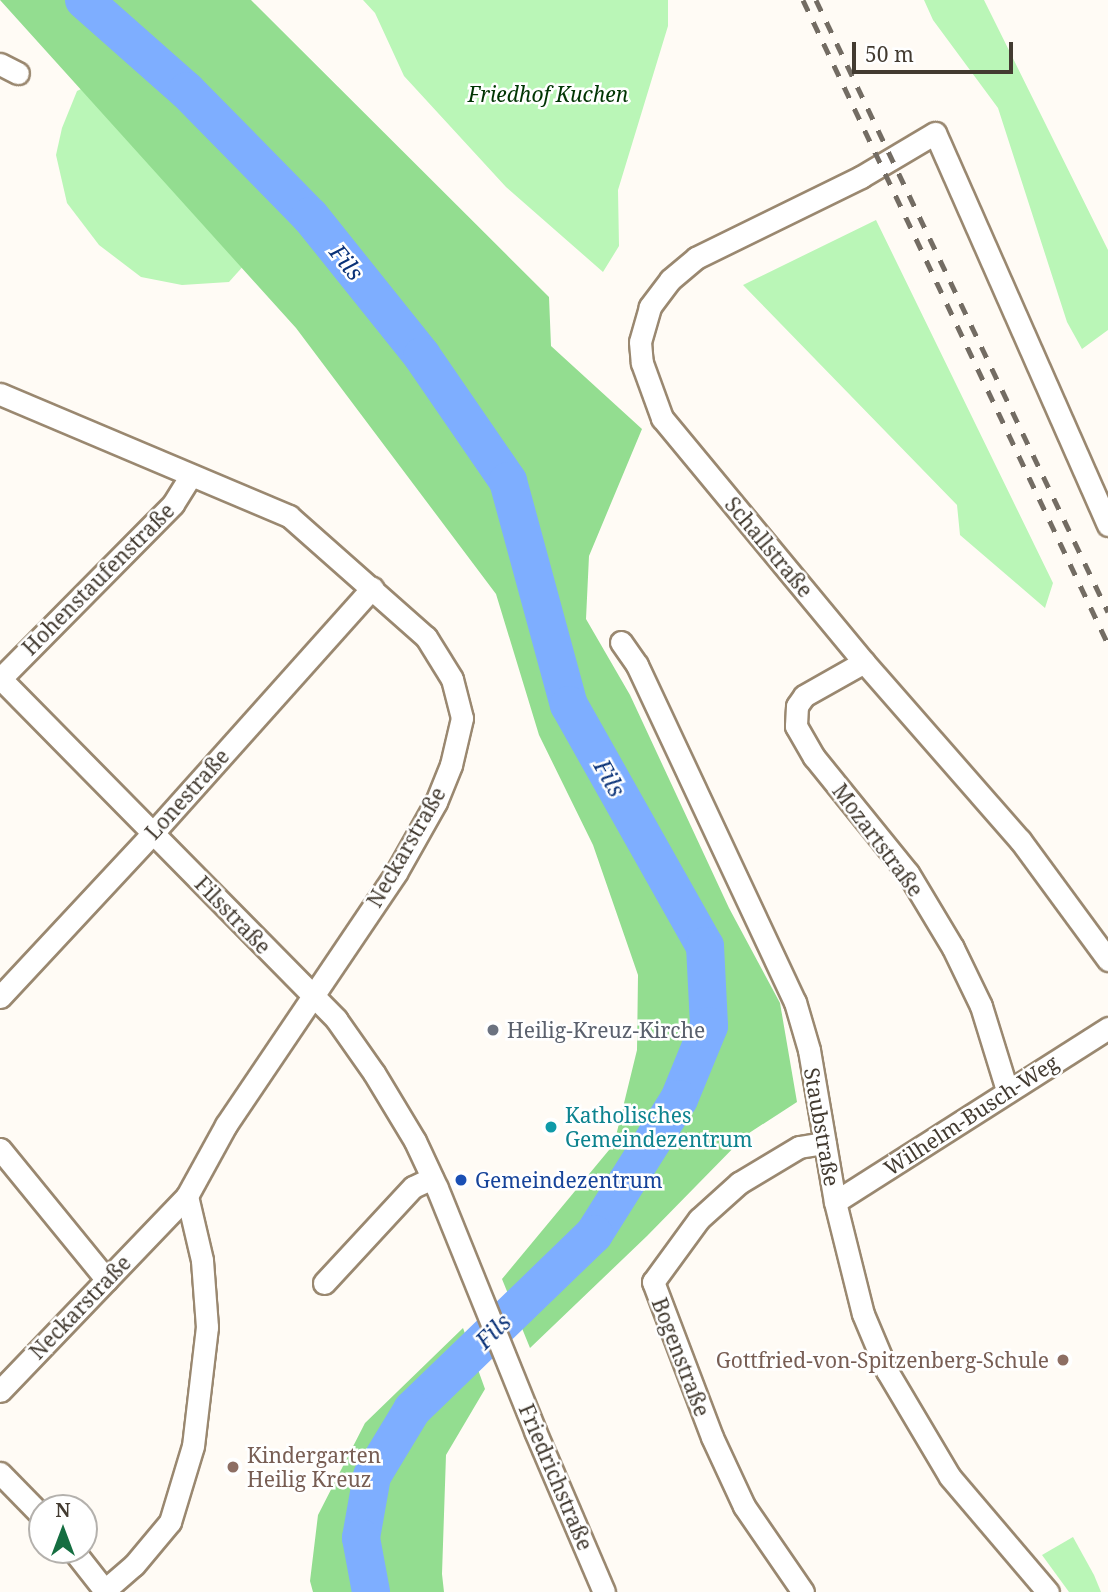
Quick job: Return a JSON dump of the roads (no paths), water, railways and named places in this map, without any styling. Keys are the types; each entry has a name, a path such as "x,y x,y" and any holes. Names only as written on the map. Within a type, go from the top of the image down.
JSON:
{"street":[{"name":"Schallstraße","path":"1108,525 934,133 861,177 696,258 670,280 650,307 640,342 642,363 662,418 864,662 1020,840 1108,960"},
{"name":"Neckarstraße","path":"0,1391 187,1196 226,1125 311,995 396,873 436,802 451,765 462,718 459,697 440,655 410,620 289,516 1,398"},
{"name":"Hohenstaufenstraße","path":"0,678 173,504 191,475"},
{"name":"Lonestraße","path":"0,996 153,833 372,588"},
{"name":"Staubstraße","path":"621,642 638,665 794,1002 808,1049 835,1202 863,1314 887,1371 950,1477 1048,1592"},
{"name":"Mozartstraße","path":"864,662 804,696 797,706 796,726 814,757 908,873 953,948 981,1006 1007,1090"},
{"name":"Filsstraße","path":"0,678 336,1019 374,1073 415,1141 481,1292 508,1362"},
{"name":"Wilhelm-Busch-Weg","path":"835,1202 1108,1028"},
{"name":"Bogenstraße","path":"803,1592 744,1506 712,1437 653,1282 699,1219 739,1182 799,1147 825,1143"},
{"path":"0,1149 107,1280"},
{"path":"324,1283 413,1187 432,1178"},
{"path":"84,1564 105,1591 134,1565 170,1522 193,1446 206,1327 202,1261 187,1196"},
{"name":"Friedrichstraße","path":"508,1362 604,1592"},
{"path":"0,1473 28,1502"}],"waterway":[{"name":"Fils","path":"84,0 187,91 310,216 422,356 508,481 569,705 705,946 709,1026 679,1099 594,1234 412,1410 372,1476 361,1538 371,1592"}],"railway":[{"path":"803,0 1108,644"},
{"path":"816,0 1108,612"}],"place":[{"name":"Heilig-Kreuz-Kirche","path":"493,1030"},
{"name":"Katholisches Gemeindezentrum","path":"551,1127"},
{"name":"Gemeindezentrum","path":"461,1180"},
{"name":"Gottfried-von-Spitzenberg-Schule","path":"1063,1360"},
{"name":"Kindergarten Heilig Kreuz","path":"233,1467"}],"park label":[{"name":"Friedhof Kuchen","path":"548,94"}]}
